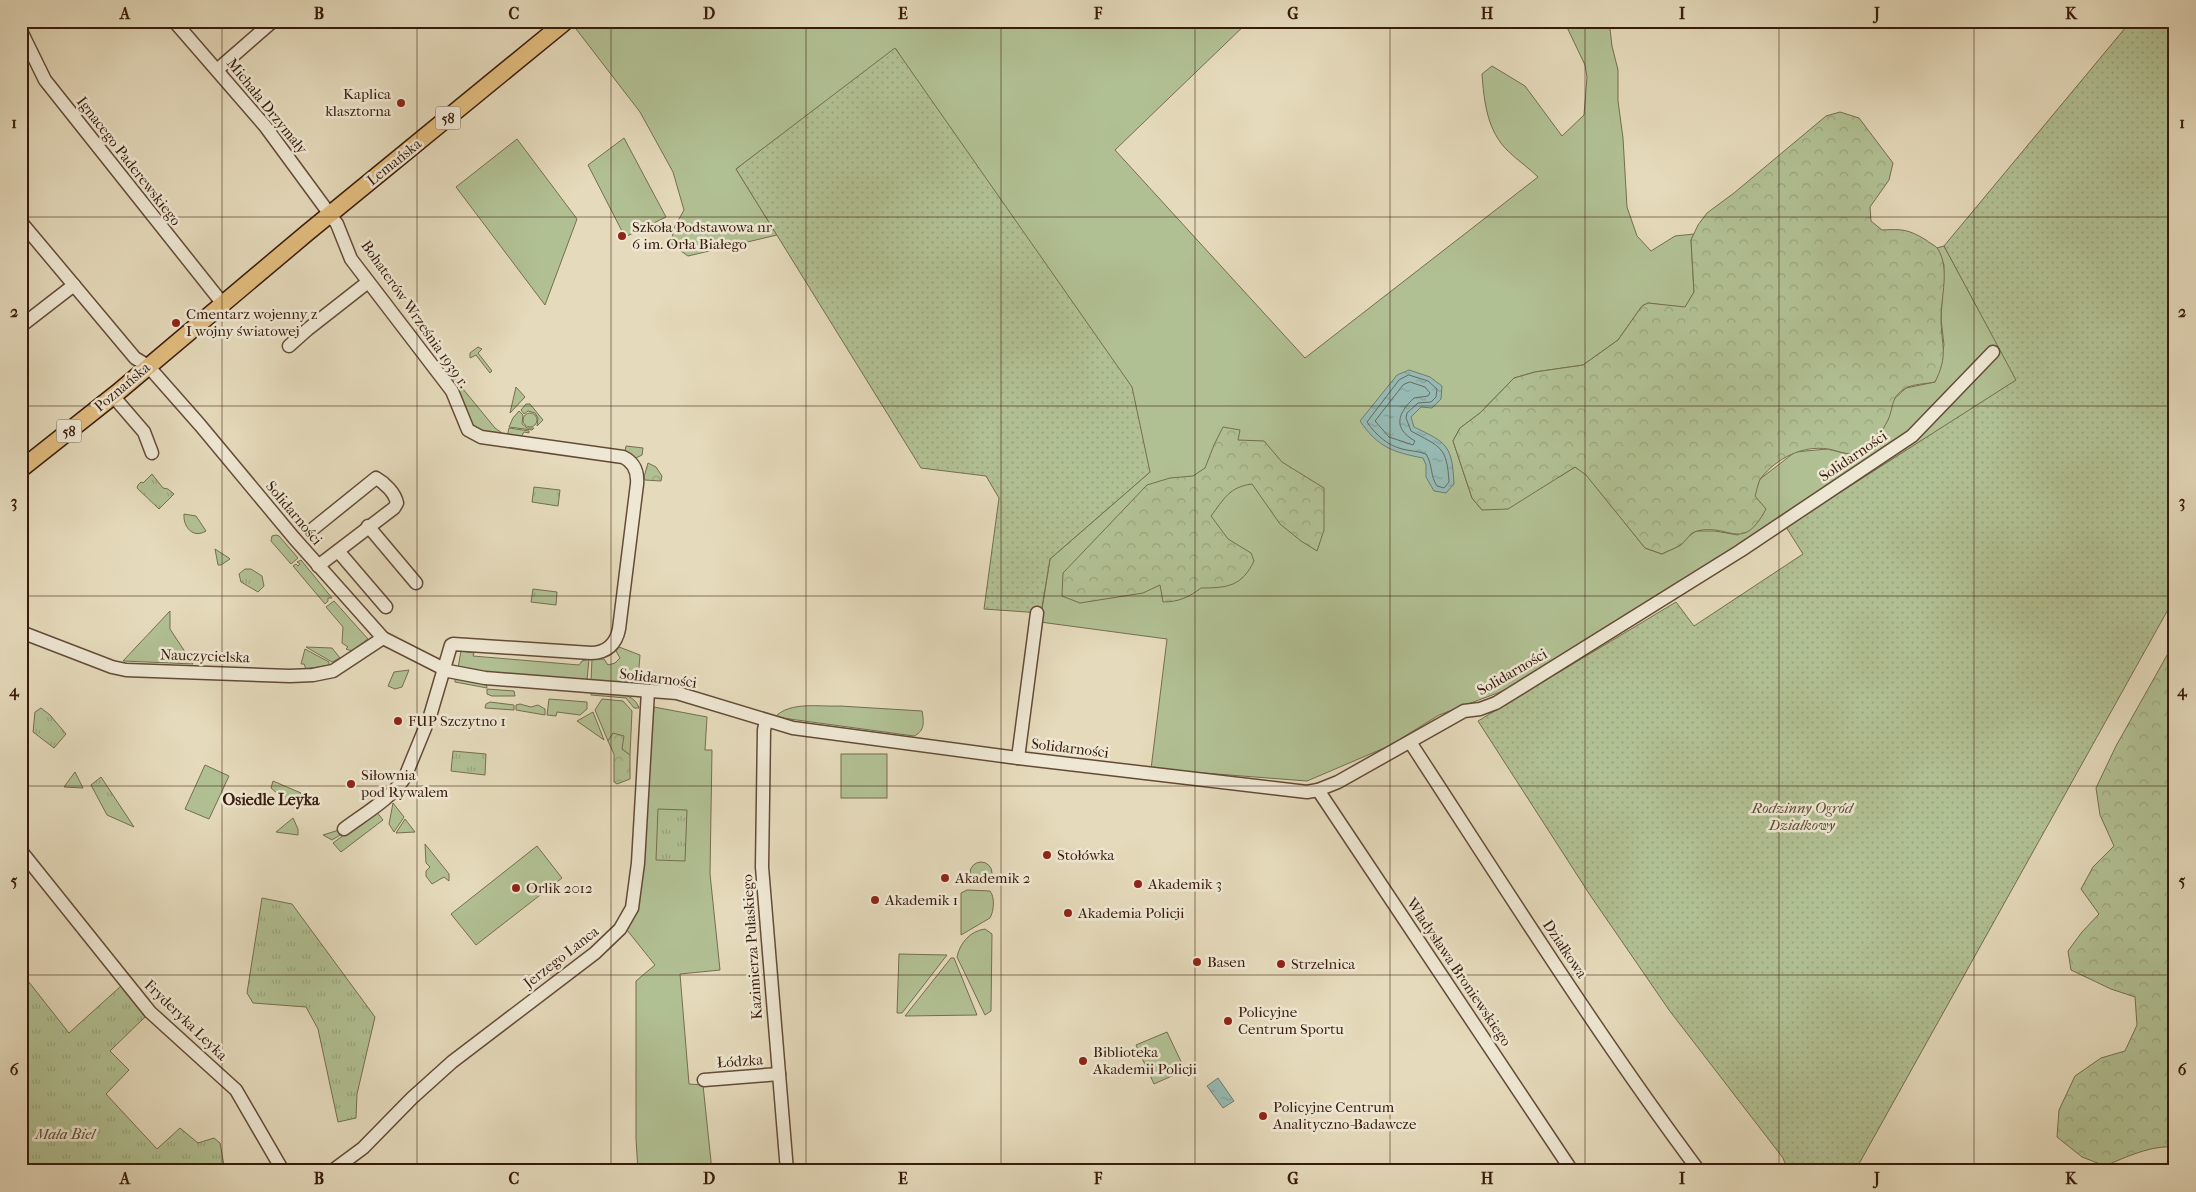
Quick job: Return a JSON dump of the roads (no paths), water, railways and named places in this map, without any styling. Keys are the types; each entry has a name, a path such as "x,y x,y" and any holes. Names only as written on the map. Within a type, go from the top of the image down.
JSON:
{"main road":[{"name":"Lemańska","path":"222,304 566,21"},
{"name":"Poznańska","path":"21,469 113,396 222,304"}],"street":[{"name":"Michała Drzymały","path":"174,21 265,126 330,214"},
{"path":"217,70 273,21"},
{"name":"Ignacego Paderewskiego","path":"21,31 45,80 222,304"},
{"name":"Bohaterów Września 1939 r.","path":"330,214 340,229 352,259 452,391 466,426 475,436 623,457 631,462 637,472 618,629 612,646 602,652 591,653 454,644 448,649 443,668"},
{"name":"Solidarności","path":"21,222 135,358 148,366 318,566 383,638 443,668 485,678 690,696 792,728 1018,758 1307,792 1338,782 1464,711 1480,709 1496,703 1779,526 1912,436 1992,352"},
{"path":"289,346 368,282"},
{"path":"21,326 74,285"},
{"path":"113,396 144,432 152,453"},
{"path":"314,528 376,478 383,482 396,498 397,503 394,508 318,566"},
{"path":"368,526 416,582"},
{"path":"338,551 386,608"},
{"path":"1018,758 1037,613"},
{"name":"Nauczycielska","path":"21,632 112,667 126,670 290,676 313,675 333,671 383,638"},
{"path":"344,829 374,807 402,782 430,716 443,668"},
{"name":"Jerzego Lanca","path":"324,1171 335,1169 363,1148 445,1068 595,953 611,939 625,922 632,908 637,876 648,691"},
{"name":"Kazimierza Pułaskiego","path":"766,721 764,730 762,867 787,1171"},
{"name":"Działkowa","path":"1410,742 1560,971 1670,1132 1699,1171"},
{"name":"Władysława Broniewskiego","path":"1318,790 1572,1171"},
{"name":"Fryderyka Leyka","path":"21,851 150,1012 236,1090 283,1171"},
{"name":"Łódzka","path":"704,1080 779,1074"}],"water":[{"path":"1409,370 1430,377 1442,386 1441,399 1432,408 1421,407 1411,417 1414,427 1441,442 1449,453 1452,461 1454,484 1446,493 1434,491 1426,477 1426,465 1423,458 1394,451 1380,443 1360,421 1397,375"},
{"path":"1218,1078 1234,1101 1223,1108 1207,1086"}],"place":[{"name":"Kaplica klasztorna","path":"401,103"},
{"name":"Szkoła Podstawowa nr 6 im. Orła Białego","path":"622,236"},
{"name":"Cmentarz wojenny z I wojny światowej","path":"176,323"},
{"name":"FUP Szczytno 1","path":"398,721"},
{"name":"Siłownia pod Rywalem","path":"351,784"},
{"name":"Stołówka","path":"1047,855"},
{"name":"Akademik 2","path":"945,878"},
{"name":"Akademik 3","path":"1138,884"},
{"name":"Orlik 2012","path":"516,888"},
{"name":"Akademik 1","path":"875,900"},
{"name":"Akademia Policji","path":"1068,913"},
{"name":"Basen","path":"1197,962"},
{"name":"Strzelnica","path":"1281,964"},
{"name":"Policyjne Centrum Sportu","path":"1228,1021"},
{"name":"Biblioteka Akademii Policji","path":"1083,1061"},
{"name":"Policyjne Centrum Analityczno-Badawcze","path":"1263,1116"}],"district":[{"name":"Osiedle Leyka","path":"271,799"}],"park label":[{"name":"Rodzinny Ogród Działkowy","path":"1802,816"},
{"name":"Mała Biel","path":"65,1134"}]}
